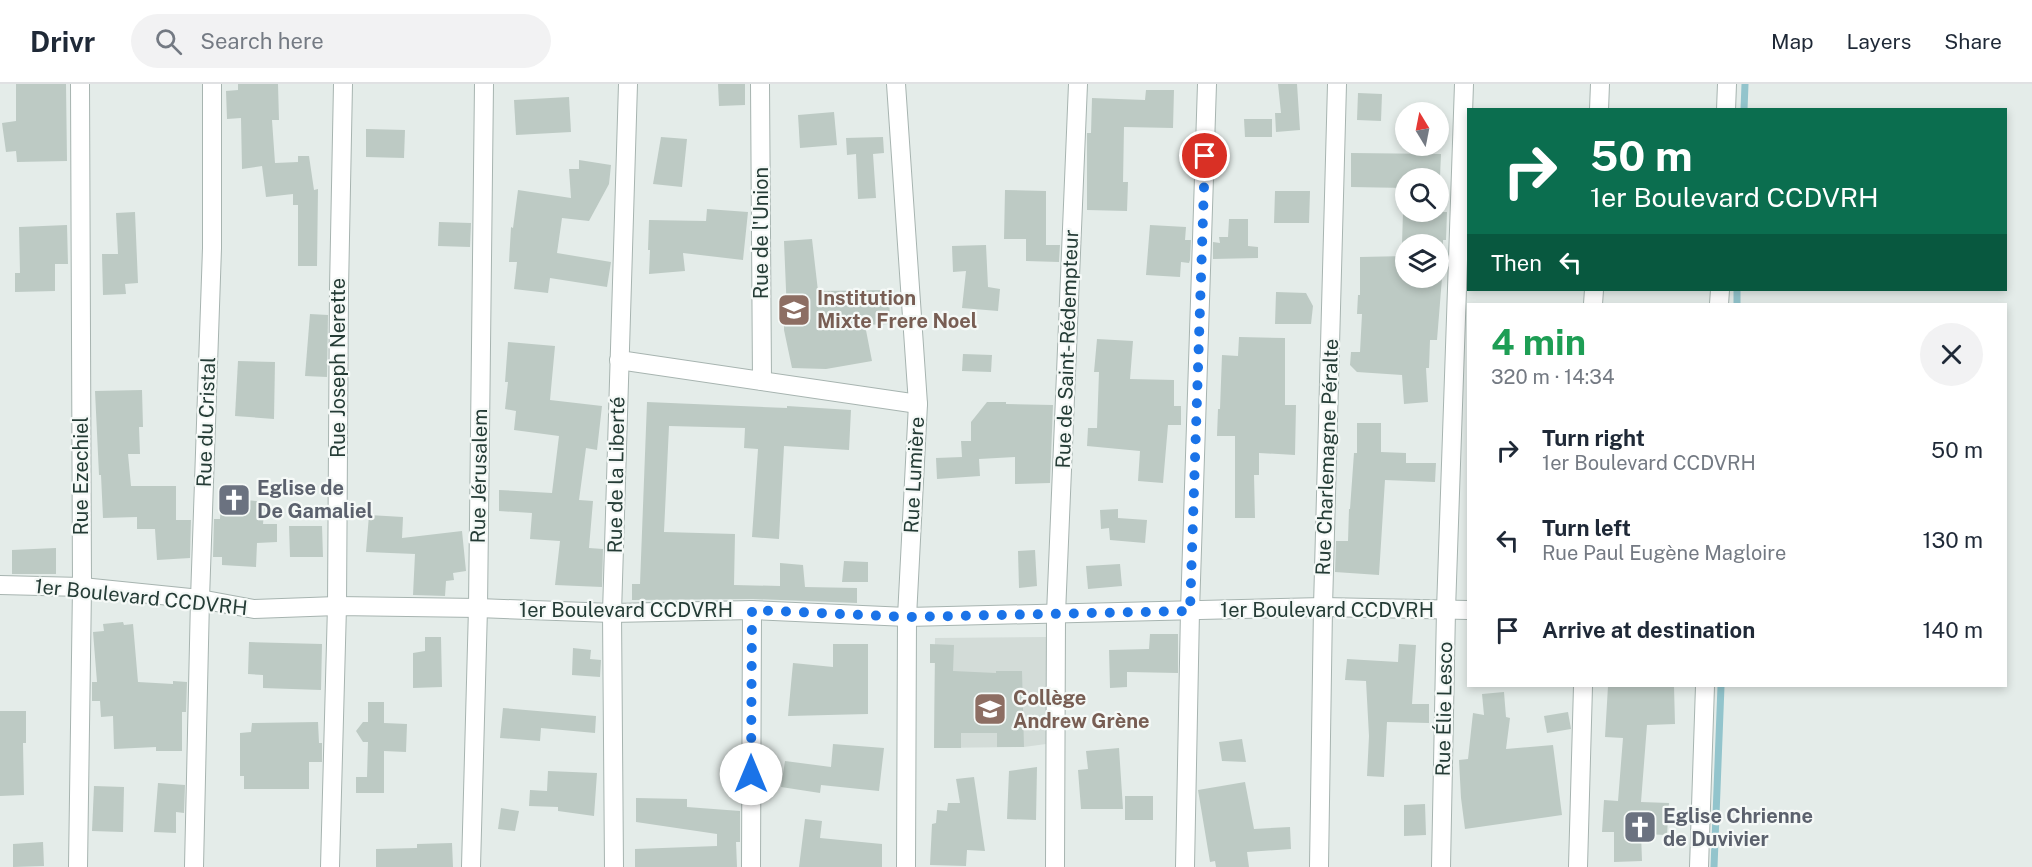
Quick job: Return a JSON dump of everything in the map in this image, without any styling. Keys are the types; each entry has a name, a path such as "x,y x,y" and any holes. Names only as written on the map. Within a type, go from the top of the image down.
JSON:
{"street":[{"name":"Rue Ezechiel","path":"78,867 82,587 80,84"},
{"name":"Rue du Cristal","path":"194,867 200,599 213,248 212,84"},
{"name":"Rue Joseph Nerette","path":"330,867 337,606 343,84"},
{"name":"Rue Jérusalem","path":"471,867 478,608 484,84"},
{"name":"Rue de la Liberté","path":"614,867 612,613 628,84"},
{"name":"Rue de l'Union","path":"760,84 762,381"},
{"name":"Rue Lumière","path":"896,84 918,404 907,617 906,867"},
{"name":"Rue de Saint-Rédempteur","path":"1055,867 1056,614 1078,84"},
{"path":"1185,867 1190,611 1207,84"},
{"name":"Rue Charlemagne Péralte","path":"1319,867 1323,607 1337,84"},
{"name":"Rue Élie Lesco","path":"1441,867 1446,610 1464,84"},
{"path":"1599,108 1600,84"},
{"path":"1726,108 1727,84"},
{"path":"619,360 918,404"},
{"name":"1er Boulevard CCDVRH","path":"0,585 82,587 200,599 254,609 337,606 612,613 752,610 907,617 1323,607 1467,610"},
{"path":"751,867 752,610"},
{"path":"1578,867 1583,687"},
{"path":"1699,867 1705,687"}],"shaded area":[{"name":"Collège Andrew Grène","path":"1046,637 1046,744 1024,747 934,748 935,638"}],"building":[{"path":"16,84 66,84 67,161 17,162 16,151 6,152 2,123 16,121"},
{"path":"238,84 278,84 279,120 272,120 275,163 298,162 298,156 309,156 314,190 318,189 317,266 298,266 298,205 293,205 293,194 266,197 262,166 242,169 241,118 227,119 226,91 238,90"},
{"path":"718,84 745,84 745,105 719,106"},
{"path":"1278,84 1297,84 1300,130 1276,132 1275,113 1281,113"},
{"path":"1146,90 1174,90 1173,128 1124,127 1123,182 1128,182 1127,211 1087,210 1087,133 1091,133 1092,98 1145,100"},
{"path":"1358,93 1382,94 1381,121 1357,120"},
{"path":"569,97 571,132 516,135 514,100"},
{"path":"834,112 837,145 800,148 798,115"},
{"path":"1244,119 1272,119 1272,137 1245,137"},
{"path":"366,129 405,130 404,158 366,157"},
{"path":"661,137 687,139 682,187 653,184"},
{"path":"883,137 884,153 873,154 876,198 858,199 856,154 847,155 846,138"},
{"path":"1351,153 1441,156 1440,168 1395,168 1395,188 1351,187"},
{"path":"579,160 611,165 609,184 589,221 562,218 557,253 611,262 607,287 550,278 548,293 514,289 517,262 509,262 511,227 513,228 518,190 571,198 569,169 579,169"},
{"path":"1005,190 1046,191 1046,245 1060,245 1059,262 1026,261 1026,239 1004,239"},
{"path":"1275,191 1310,191 1309,223 1274,223"},
{"path":"707,209 748,212 743,260 683,253 685,271 649,274 649,220 706,221"},
{"path":"135,212 138,283 125,284 126,294 103,295 102,254 118,254 116,213"},
{"path":"1229,219 1248,219 1248,246 1258,247 1258,258 1213,259 1213,242 1220,243 1219,237 1228,237"},
{"path":"439,222 471,223 470,247 438,246"},
{"path":"1403,222 1447,222 1446,234 1402,234"},
{"path":"67,225 68,264 55,264 55,291 15,292 15,273 20,273 19,227"},
{"path":"1150,225 1186,227 1185,240 1191,240 1190,260 1189,263 1181,262 1180,277 1146,275"},
{"path":"812,239 818,291 889,290 890,324 865,325 872,361 826,369 792,368 784,330 784,314 787,314 784,241"},
{"path":"986,245 988,287 1000,289 998,311 962,308 966,271 953,272 952,246"},
{"path":"1395,256 1395,288 1441,288 1437,340 1430,340 1429,368 1426,368 1428,402 1404,404 1402,375 1357,372 1350,365 1351,352 1360,352 1362,314 1357,314 1358,295 1360,295 1360,257"},
{"path":"1276,292 1306,293 1313,306 1311,324 1275,324"},
{"path":"310,314 328,315 327,377 305,376"},
{"path":"1239,337 1285,338 1285,405 1296,405 1295,455 1259,453 1259,475 1254,475 1255,518 1235,518 1235,436 1217,436 1222,355 1238,356"},
{"path":"1097,339 1133,341 1130,379 1174,380 1174,406 1181,406 1181,425 1168,425 1163,483 1138,481 1140,451 1087,446 1088,428 1097,428 1099,372 1094,372"},
{"path":"508,342 555,346 550,400 602,406 597,450 586,448 579,500 593,501 589,548 603,549 602,587 555,585 560,541 530,539 532,513 499,511 499,490 552,493 559,436 514,430 516,411 505,409"},
{"path":"963,354 992,355 991,372 962,371"},
{"path":"238,361 275,362 274,419 235,416"},
{"path":"142,390 143,427 139,427 140,454 128,454 131,486 176,486 176,520 191,520 190,558 157,560 155,529 137,529 137,517 103,518 95,391"},
{"path":"647,402 851,410 849,450 784,446 779,539 752,537 758,449 744,448 745,428 669,426 664,532 735,534 734,585 780,586 780,563 803,565 805,587 857,588 857,603 753,599 632,600 632,584 640,584"},
{"path":"987,402 1053,405 1050,483 1015,484 1015,457 979,459 980,476 937,479 936,458 962,457 961,441 971,441 971,422"},
{"path":"1357,423 1381,423 1381,452 1406,453 1406,463 1436,463 1435,482 1385,480 1379,575 1335,572 1336,541 1348,541 1354,453 1357,453"},
{"path":"237,499 265,502 263,524 277,524 277,542 257,543 256,567 222,565 222,557 213,557 214,519 220,519 221,501 237,502"},
{"path":"1118,509 1118,518 1147,520 1145,543 1110,540 1109,528 1101,529 1100,510"},
{"path":"369,515 403,517 402,538 462,531 466,571 453,573 454,580 446,581 445,596 413,595 415,554 366,552"},
{"path":"289,526 322,526 323,557 290,557"},
{"path":"56,548 56,574 12,574 12,550"},
{"path":"1035,550 1037,586 1019,588 1018,551"},
{"path":"844,561 868,562 868,582 842,582"},
{"path":"1120,564 1122,586 1088,589 1086,566"},
{"path":"123,622 124,625 133,624 138,682 173,684 173,681 187,682 186,712 182,712 182,751 156,751 156,747 114,749 113,716 101,717 100,701 92,701 92,682 97,682 93,632 104,631 103,624"},
{"path":"1150,634 1178,634 1178,673 1127,672 1127,687 1110,688 1109,650 1149,649"},
{"path":"425,637 441,637 442,687 413,688 413,653 425,651"},
{"path":"249,642 322,644 321,690 263,688 263,675 248,674"},
{"path":"833,644 868,644 868,714 788,716 793,663 833,667"},
{"path":"930,644 954,645 953,671 996,673 996,671 1022,671 1024,747 997,747 997,733 961,733 961,748 934,748 935,663 930,663"},
{"path":"1399,644 1416,645 1412,704 1429,704 1429,723 1387,722 1384,777 1367,776 1369,736 1366,681 1345,680 1347,659 1398,662"},
{"path":"573,648 591,650 590,659 601,660 600,677 572,675"},
{"path":"1608,687 1674,687 1675,724 1647,725 1641,802 1669,803 1667,835 1641,834 1642,861 1614,862 1614,832 1602,832 1604,800 1618,801 1623,738 1605,737"},
{"path":"1504,692 1506,717 1510,718 1506,749 1553,745 1562,815 1465,829 1459,760 1468,759 1473,713 1484,715 1482,694"},
{"path":"368,702 384,702 384,723 407,724 406,752 384,751 384,793 356,793 356,777 367,777 368,742 363,742 356,731 363,722 368,722"},
{"path":"503,708 596,716 595,733 541,728 540,741 500,738"},
{"path":"0,711 26,711 26,743 23,743 24,795 0,796"},
{"path":"1568,712 1571,729 1547,733 1544,716"},
{"path":"318,722 319,743 322,743 322,762 309,762 309,789 244,789 244,776 240,776 240,733 251,732 252,723"},
{"path":"1242,739 1246,762 1222,761 1219,742"},
{"path":"833,744 884,748 879,791 821,785 820,793 781,787 785,761 831,767"},
{"path":"1119,748 1123,809 1081,809 1078,770 1088,769 1086,751"},
{"path":"1037,767 1036,820 1007,819 1009,771"},
{"path":"548,771 597,773 594,816 558,811 558,807 529,806 530,790 547,791"},
{"path":"974,777 985,851 967,850 966,866 930,865 932,824 936,823 937,810 947,811 948,803 960,803 956,779"},
{"path":"1245,782 1254,829 1290,827 1291,849 1247,852 1249,867 1216,867 1215,861 1210,862 1198,790"},
{"path":"158,783 185,785 184,813 176,812 176,833 154,832"},
{"path":"94,786 124,787 123,832 92,831"},
{"path":"1125,796 1153,796 1153,820 1125,820"},
{"path":"636,798 687,799 687,807 740,811 740,842 736,842 737,867 635,867 635,849 717,846 717,834 636,822"},
{"path":"1425,804 1426,835 1404,836 1404,805"},
{"path":"501,808 519,811 515,831 498,829"},
{"path":"805,819 822,821 820,838 882,844 882,867 799,867"},
{"path":"43,842 44,866 13,867 13,844"},
{"path":"452,843 453,867 376,867 376,849 417,848 417,844"}],"waterway":[{"path":"1744,108 1745,84"},
{"path":"1737,291 1737,303"},
{"path":"1714,867 1721,687"}],"place":[{"name":"Institution Mixte Frere Noel","path":"794,310"},
{"name":"Eglise de De Gamaliel","path":"234,500"},
{"name":"Collège Andrew Grène","path":"990,709"},
{"name":"Eglise Chrienne de Duvivier","path":"1640,827"}],"route":[{"path":"751,774 752,610 907,617 1190,611 1205,156"}]}
